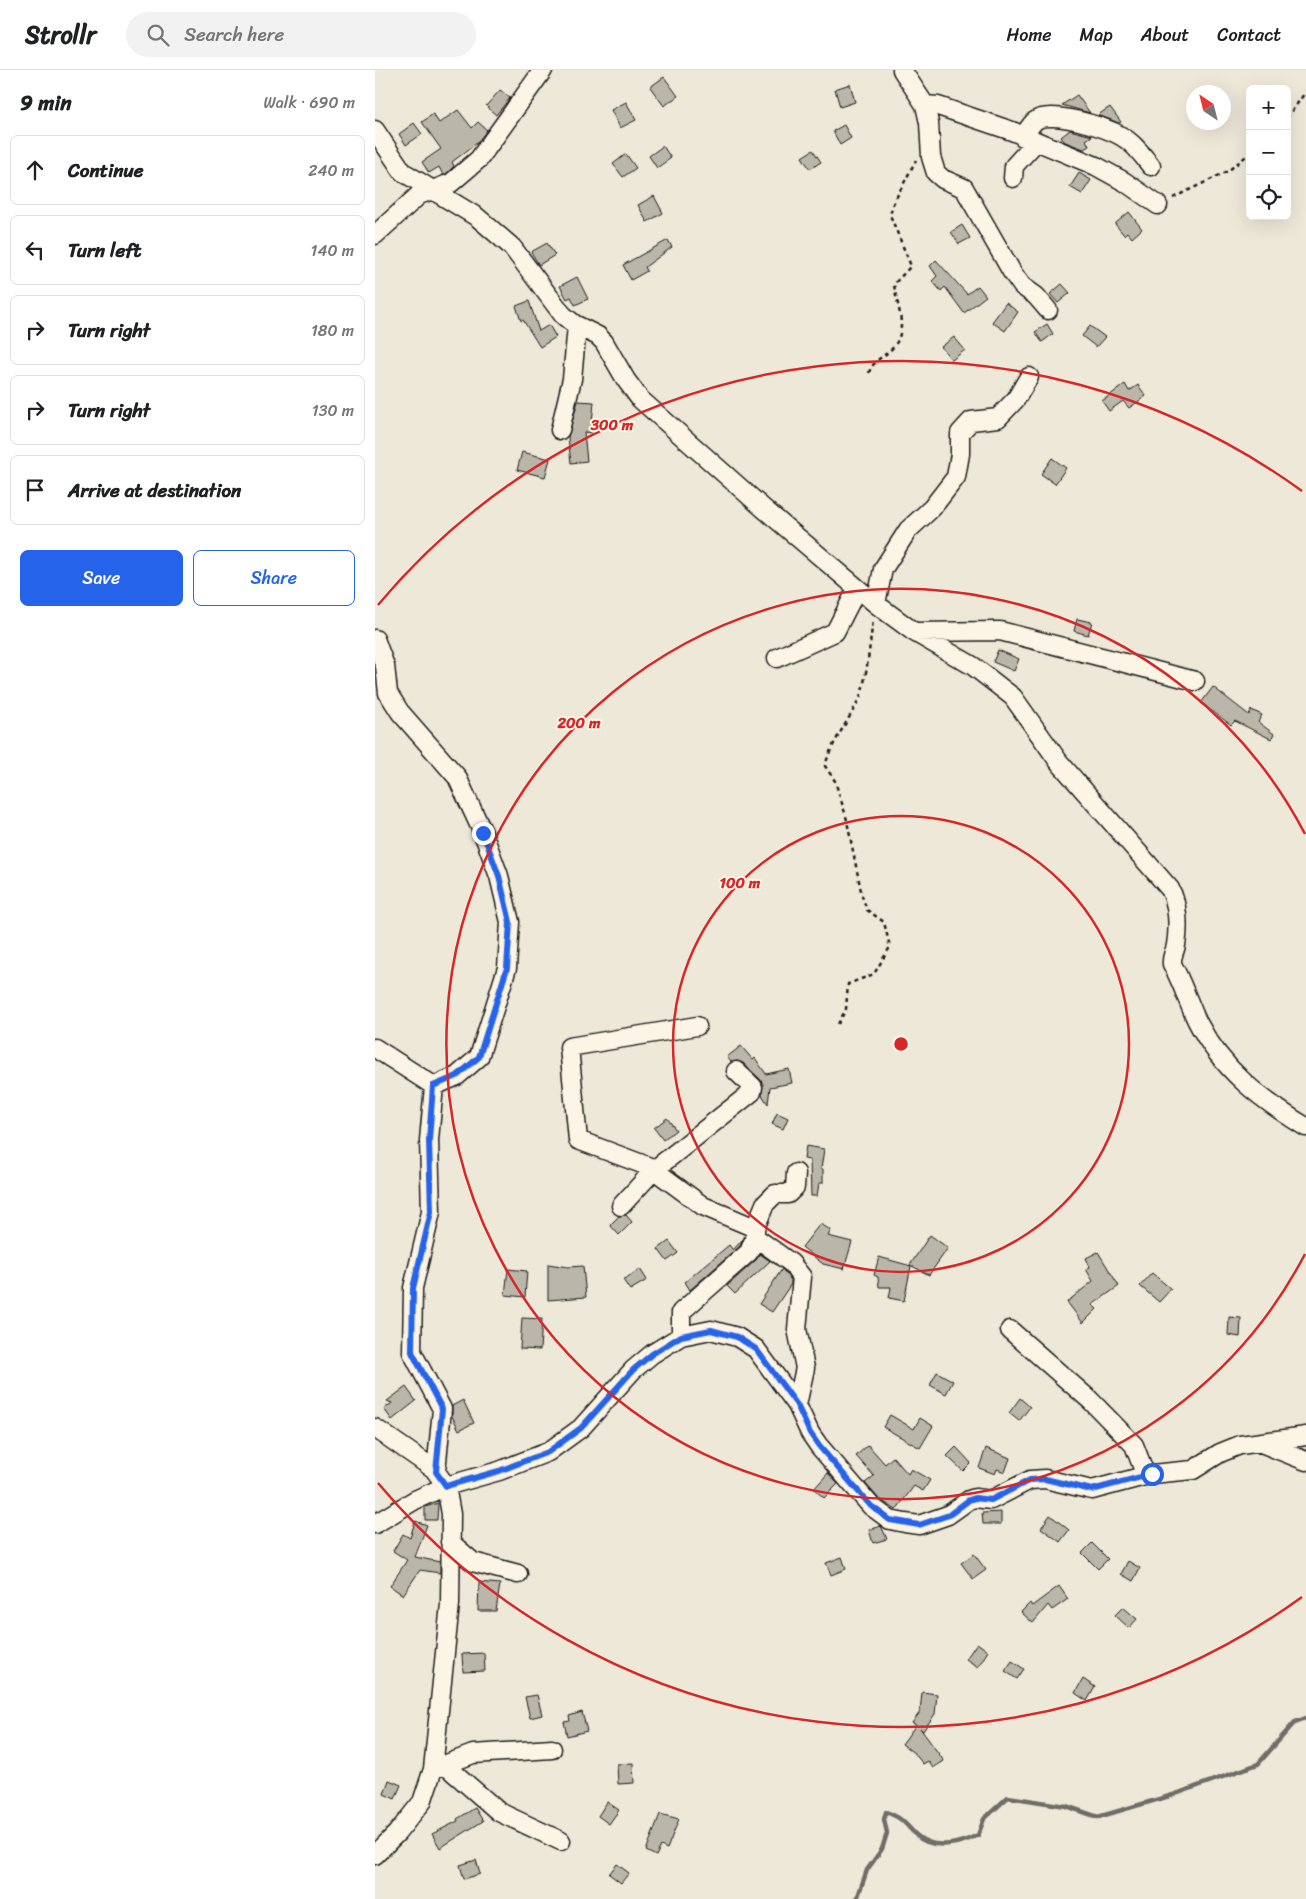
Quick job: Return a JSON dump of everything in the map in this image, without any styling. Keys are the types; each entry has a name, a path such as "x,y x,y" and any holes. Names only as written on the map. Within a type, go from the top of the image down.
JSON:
{"street":[{"path":"375,235 405,206 431,189 451,183 479,159 543,70"},
{"path":"903,70 925,105 931,157 936,173 943,179 964,188 1011,272 1022,286 1036,296 1048,310"},
{"path":"925,105 938,106 1096,166 1125,182 1158,205"},
{"path":"1013,178 1013,166 1030,140 1035,121 1042,117 1081,120 1121,136 1138,149 1151,166"},
{"path":"375,130 382,155 403,172 477,217 501,236 523,259 563,315 577,326 598,336 604,342 630,386 649,407 857,589 914,632 973,666 1013,697 1059,762 1171,889 1177,902 1176,945 1172,964 1197,1020 1229,1068 1265,1102 1306,1127"},
{"path":"560,430 572,379 577,326"},
{"path":"876,604 883,569 908,530 932,508 955,476 960,454 960,433 971,421 998,418 1016,399 1029,377"},
{"path":"777,658 835,632 857,589"},
{"path":"914,632 1000,631 1195,681"},
{"path":"375,639 385,666 388,692 400,712 457,777 483,833 496,868 510,922 507,968 479,1057 457,1076 433,1086"},
{"path":"697,1026 569,1047 577,1140 654,1170 703,1206 755,1233 791,1263 802,1277 797,1329 805,1368 797,1405"},
{"path":"375,1048 433,1086"},
{"path":"621,1206 654,1170 752,1092 753,1088 736,1071"},
{"path":"375,1855 397,1833 422,1802 439,1767 450,1604 451,1514 441,1479 442,1409 412,1352 413,1288 431,1212 429,1140 433,1086"},
{"path":"681,1336 681,1312 749,1252 765,1204 775,1194 789,1194 795,1187 796,1173"},
{"path":"375,1524 410,1502 441,1479 499,1471 548,1452 565,1442 581,1428 633,1370 652,1354 681,1336 711,1330 737,1337 756,1349 797,1405 810,1433 819,1446 871,1506 890,1520 905,1524 919,1525 949,1515 969,1500 975,1498 991,1500 1030,1480 1045,1479 1092,1490 1146,1476 1193,1470 1220,1453 1241,1445 1306,1436"},
{"path":"1010,1330 1090,1400 1134,1444 1146,1476"},
{"path":"375,1428 441,1479"},
{"path":"1260,1443 1306,1461"},
{"path":"450,1542 473,1562 518,1574"},
{"path":"439,1767 473,1754 552,1748"},
{"path":"439,1767 499,1812 561,1841"}],"path":[{"path":"1291,112 1304,94"},
{"path":"869,373 871,367 895,344 901,325 901,310 896,299 895,284 911,266 890,216 893,204 907,174 930,141"},
{"path":"1158,205 1228,171 1246,156"},
{"path":"838,1024 846,1009 848,984 874,974 890,947 884,922 867,910 862,896 846,816 835,781 825,766 830,749 841,733 861,695 876,604"}],"building":[{"path":"664,77 678,96 664,106 650,87"},
{"path":"850,84 855,102 840,107 835,89"},
{"path":"500,90 510,98 496,115 486,106"},
{"path":"1077,95 1090,113 1062,105"},
{"path":"626,102 636,120 620,128 611,110"},
{"path":"1110,107 1121,122 1119,123 1098,115"},
{"path":"458,110 472,128 478,122 487,130 477,143 452,162 454,166 446,174 443,175 439,167 429,173 422,162 441,149 422,122 433,114 439,123"},
{"path":"414,123 422,134 406,145 399,134"},
{"path":"844,125 851,138 840,145 833,131"},
{"path":"1070,130 1092,136 1086,140 1089,146 1084,149 1065,142 1061,137"},
{"path":"663,146 671,158 657,168 649,156"},
{"path":"813,150 821,162 810,169 802,157"},
{"path":"626,154 636,168 623,177 613,164"},
{"path":"1079,173 1091,180 1082,194 1070,187"},
{"path":"654,196 663,213 647,222 638,205"},
{"path":"1129,212 1142,229 1132,238 1127,232 1124,235 1115,224"},
{"path":"962,225 970,238 959,244 951,232"},
{"path":"668,240 672,247 645,267 647,271 631,280 623,265"},
{"path":"547,243 555,255 539,265 531,252"},
{"path":"936,260 967,294 978,286 986,296 964,313 945,287 941,291 932,281 937,276 930,266"},
{"path":"577,277 588,299 575,305 571,297 567,299 560,286"},
{"path":"1062,284 1070,293 1058,303 1050,294"},
{"path":"529,301 539,331 549,325 556,337 540,347 523,320 521,321 516,306"},
{"path":"1006,303 1018,312 1005,331 992,322"},
{"path":"1047,324 1053,334 1042,342 1035,332"},
{"path":"1090,326 1105,337 1096,347 1082,336"},
{"path":"954,337 965,350 952,360 941,347"},
{"path":"1125,384 1129,391 1138,385 1146,396 1129,408 1123,401 1109,411 1102,401"},
{"path":"578,401 594,402 591,433 584,432 587,461 571,463 568,437"},
{"path":"522,452 550,459 545,477 517,470"},
{"path":"1052,458 1066,468 1055,484 1041,474"},
{"path":"1077,619 1092,622 1088,635 1074,631"},
{"path":"998,650 1019,659 1014,671 993,662"},
{"path":"1213,687 1249,715 1251,710 1262,715 1258,722 1274,734 1271,739 1235,721 1231,725 1201,703"},
{"path":"741,1046 753,1060 755,1058 766,1074 789,1069 792,1083 770,1087 768,1104 762,1095 763,1084 760,1079 743,1063 738,1061 731,1062 727,1057"},
{"path":"777,1113 788,1118 783,1129 772,1124"},
{"path":"667,1118 676,1130 663,1140 654,1128"},
{"path":"806,1146 824,1149 821,1169 823,1169 823,1183 819,1183 817,1196 811,1196 810,1160 804,1159"},
{"path":"626,1215 632,1222 619,1235 610,1225 619,1216"},
{"path":"820,1224 831,1230 828,1236 852,1242 844,1269 823,1264 802,1247"},
{"path":"930,1235 948,1248 929,1275 910,1265"},
{"path":"743,1239 740,1246 690,1290 685,1282 729,1245 733,1250"},
{"path":"669,1241 678,1253 667,1261 658,1249"},
{"path":"1098,1252 1119,1286 1092,1305 1097,1309 1083,1323 1067,1302 1093,1281 1086,1269 1090,1267 1086,1258"},
{"path":"760,1254 770,1261 735,1294 727,1286 756,1260"},
{"path":"879,1257 911,1266 904,1301 889,1298 891,1287 879,1287 878,1277 874,1275"},
{"path":"548,1264 568,1267 583,1266 586,1297 548,1300"},
{"path":"508,1269 527,1271 525,1297 505,1295"},
{"path":"640,1269 647,1280 630,1290 623,1280"},
{"path":"782,1269 791,1280 791,1284 772,1312 759,1304"},
{"path":"1152,1273 1171,1289 1159,1302 1140,1286"},
{"path":"1229,1317 1241,1318 1240,1337 1228,1335"},
{"path":"522,1318 542,1319 540,1350 520,1349"},
{"path":"937,1372 953,1381 946,1394 930,1385"},
{"path":"406,1387 416,1401 392,1420 384,1409 392,1403 387,1401"},
{"path":"1020,1398 1030,1407 1019,1421 1009,1413"},
{"path":"463,1400 474,1423 459,1430 452,1416 452,1406"},
{"path":"890,1415 914,1429 920,1418 933,1426 920,1448 883,1427"},
{"path":"868,1445 885,1464 893,1457 908,1474 911,1469 930,1480 923,1491 914,1486 896,1510 878,1498 865,1483 874,1476 856,1456"},
{"path":"956,1447 971,1463 963,1471 947,1456"},
{"path":"986,1448 1010,1458 1005,1472 997,1469 995,1474 979,1468"},
{"path":"828,1473 838,1484 824,1498 814,1489"},
{"path":"438,1503 437,1520 425,1520 425,1507"},
{"path":"1001,1512 1001,1524 983,1524 982,1513"},
{"path":"1050,1515 1069,1530 1060,1542 1041,1528"},
{"path":"415,1521 427,1525 415,1557 440,1562 440,1573 420,1570 403,1595 390,1586 407,1560 393,1551 403,1534 410,1538"},
{"path":"881,1526 887,1539 873,1543 869,1530"},
{"path":"1092,1543 1108,1559 1098,1569 1082,1553"},
{"path":"974,1554 986,1570 973,1579 961,1563"},
{"path":"842,1557 846,1569 831,1575 826,1563"},
{"path":"1128,1561 1140,1568 1133,1581 1121,1574"},
{"path":"479,1582 500,1584 496,1611 478,1611"},
{"path":"1059,1586 1068,1599 1052,1610 1048,1605 1033,1623 1021,1612 1030,1603 1032,1606"},
{"path":"1123,1607 1137,1619 1129,1628 1115,1615"},
{"path":"977,1643 988,1651 978,1667 966,1659"},
{"path":"484,1653 485,1671 463,1672 462,1654"},
{"path":"1012,1661 1024,1669 1017,1679 1005,1671"},
{"path":"1083,1679 1095,1687 1087,1701 1075,1693"},
{"path":"922,1692 937,1694 935,1714 923,1731 920,1728 944,1761 933,1768 928,1761 923,1764 915,1754 902,1744 916,1725 912,1723 920,1712"},
{"path":"537,1695 542,1715 530,1718 525,1697"},
{"path":"582,1712 587,1731 567,1736 564,1722 570,1721 569,1716"},
{"path":"633,1763 634,1783 618,1784 617,1764"},
{"path":"389,1780 401,1785 395,1799 384,1794"},
{"path":"607,1802 619,1810 609,1824 598,1816"},
{"path":"475,1808 483,1821 440,1848 432,1834 458,1821 457,1819"},
{"path":"660,1814 679,1819 667,1849 661,1846 656,1856 646,1851"},
{"path":"476,1860 480,1874 464,1879 460,1865"},
{"path":"617,1864 629,1873 621,1883 609,1874"}],"waterway":[{"path":"857,1899 867,1870 882,1849 887,1833 884,1819 886,1812 900,1819 923,1840 938,1844 955,1843 978,1835 984,1819 1008,1797 1066,1806 1098,1817 1173,1795 1258,1764 1295,1722 1306,1718"}],"route":[{"path":"483,833 499,876 510,922 507,968 479,1057 457,1076 433,1086 429,1140 431,1212 423,1238 413,1288 412,1352 442,1409 436,1472 446,1486 499,1471 548,1452 565,1442 581,1428 633,1370 652,1354 681,1336 711,1330 737,1337 756,1349 797,1405 810,1433 819,1446 871,1506 890,1520 919,1525 949,1515 969,1500 975,1498 991,1500 1003,1495 1020,1483 1030,1480 1045,1479 1067,1486 1092,1490 1152,1474"}]}
